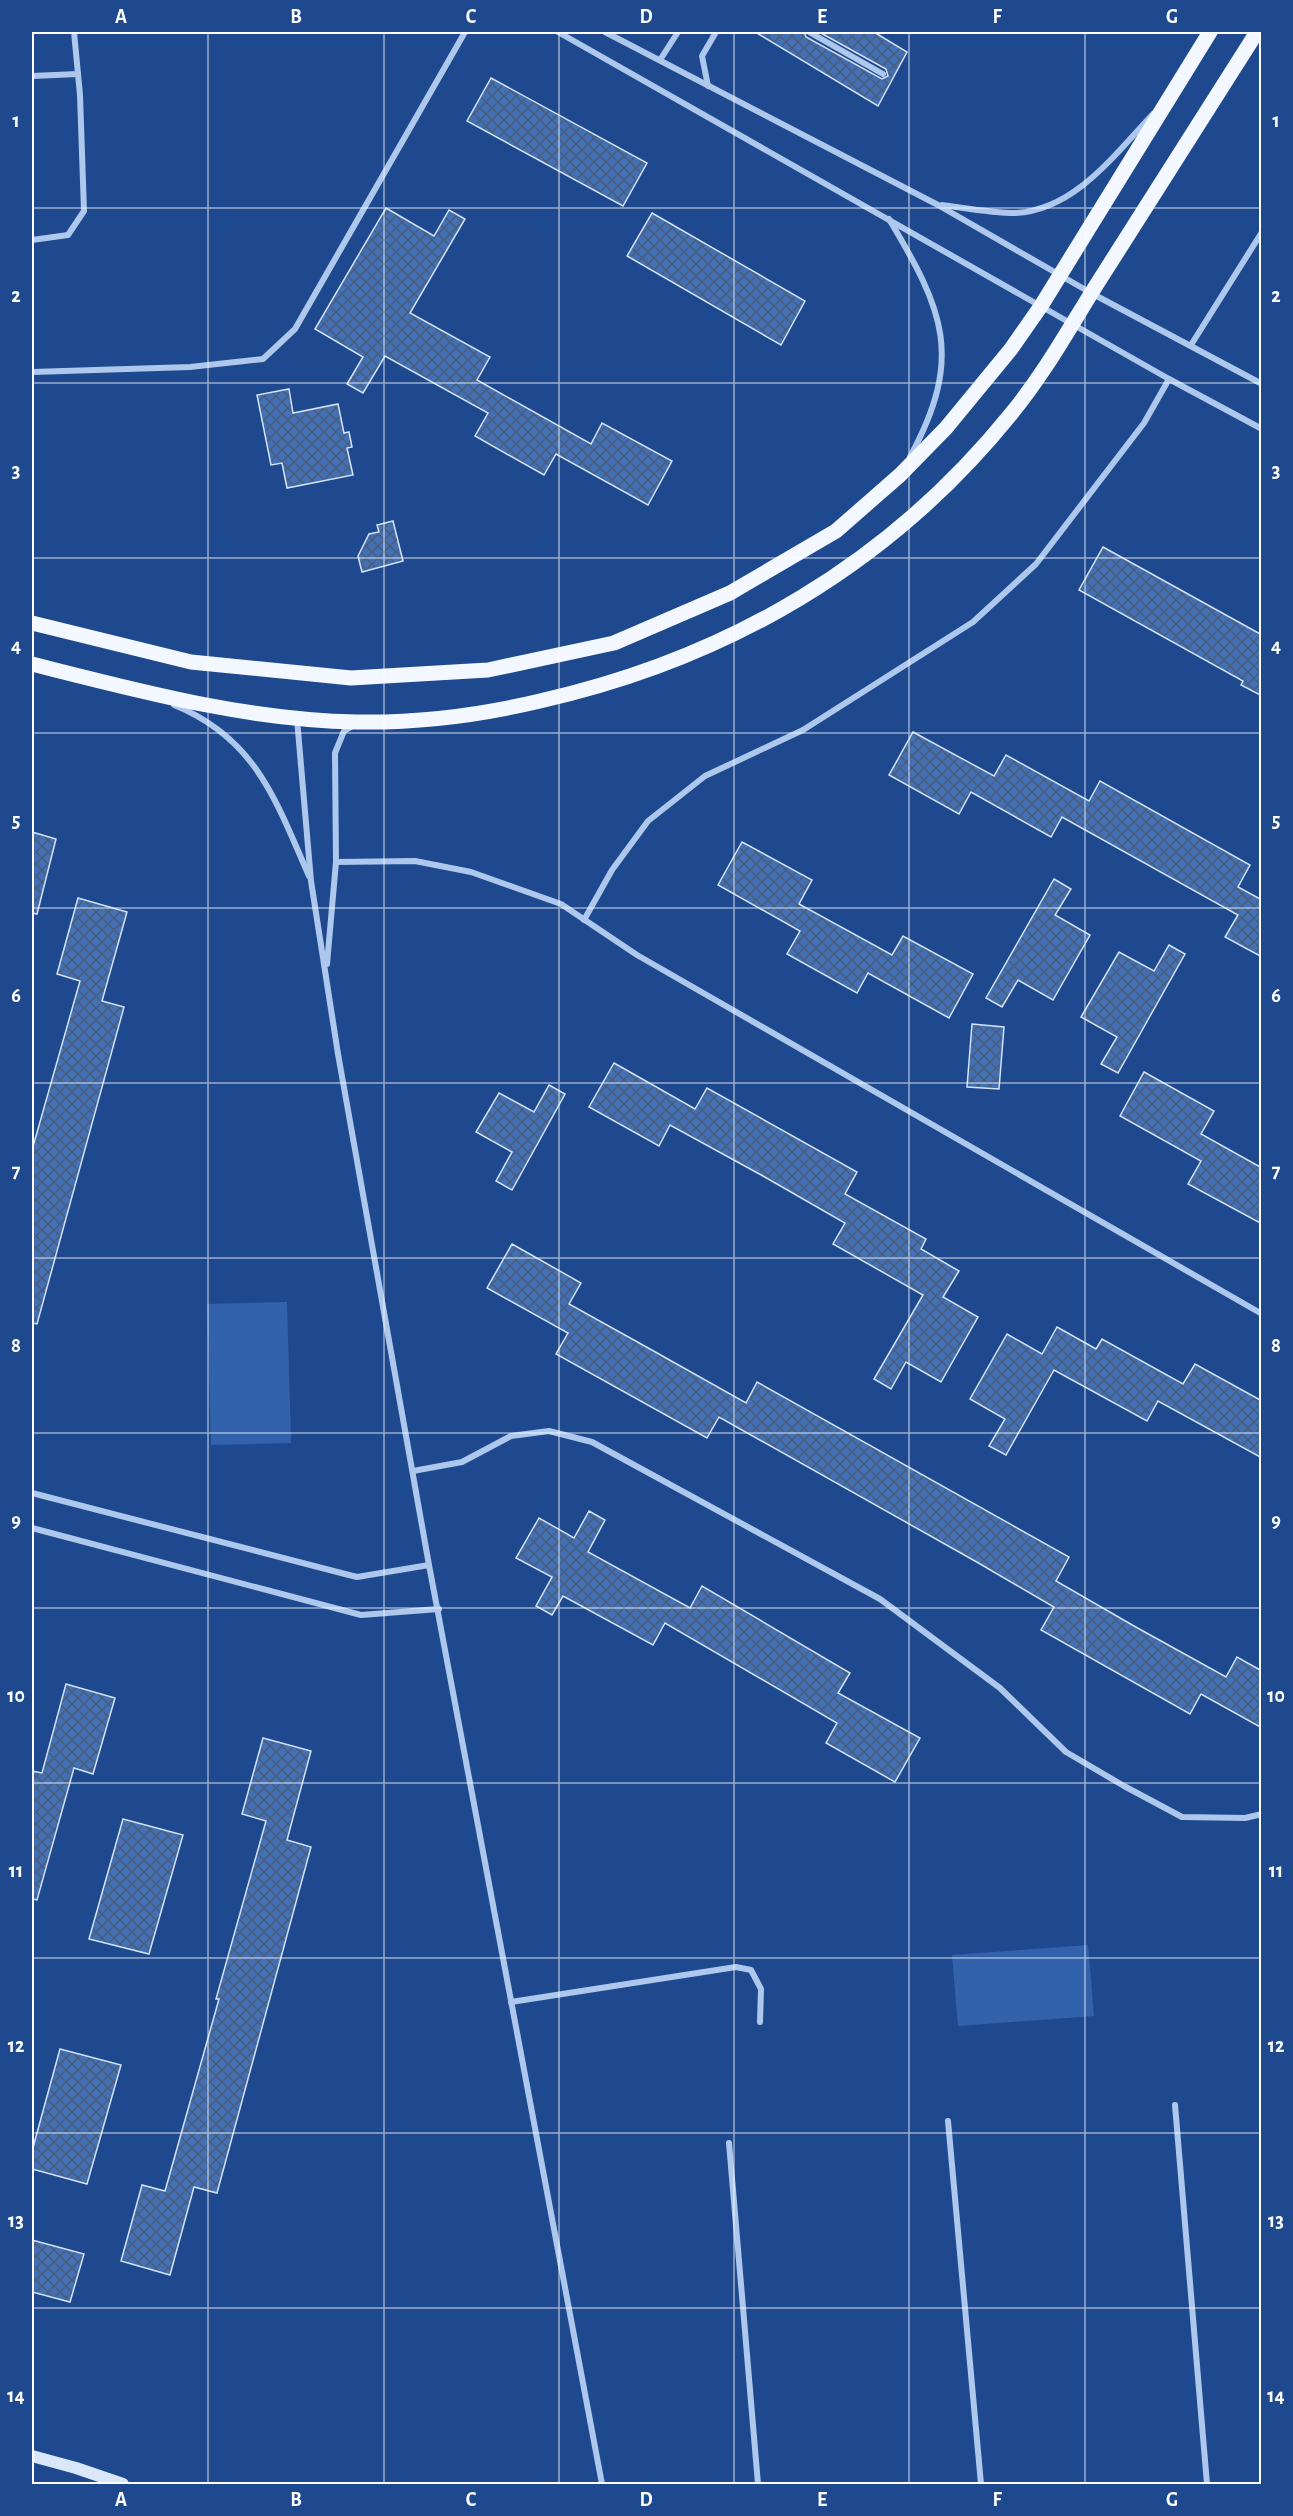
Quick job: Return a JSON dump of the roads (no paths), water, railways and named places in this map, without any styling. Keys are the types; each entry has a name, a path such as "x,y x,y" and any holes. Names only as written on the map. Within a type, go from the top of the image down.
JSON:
{"main road":[{"path":"32,623 191,662 351,678 488,670 614,643 730,593 836,531 900,475 979,389 1041,306 1210,32"},
{"path":"32,664 143,692 236,712 359,722 478,714 595,689 656,669 713,645 773,615 873,550 921,510 1010,416 1054,357 1091,292 1257,32"}],"street":[{"path":"32,240 68,235 84,212 74,32"},
{"path":"32,372 190,367 263,359 295,330 465,32"},
{"path":"558,32 1169,379 1262,429"},
{"path":"605,32 938,205 1059,275 1262,384"},
{"path":"660,60 678,32"},
{"path":"708,86 702,56 716,32"},
{"path":"809,32 883,74"},
{"path":"32,76 78,74"},
{"path":"938,205 1013,213 1036,210 1059,201 1099,170 1172,94"},
{"path":"888,218 923,276 935,312 941,342 942,369 936,402 926,427 900,475"},
{"path":"1191,345 1262,232"},
{"path":"584,920 612,870 648,821 705,776 803,730 973,622 1036,564 1144,423 1169,379"},
{"path":"143,692 187,710 216,727 237,744 271,790 311,881"},
{"path":"297,718 311,881 338,1054 429,1565 602,2484"},
{"path":"327,973 336,862 335,753 344,732 359,722"},
{"path":"336,862 415,861 471,872 561,904 647,961 1262,1314"},
{"path":"414,1471 462,1462 511,1436 549,1431 592,1443 880,1599 1000,1688 1066,1752 1124,1786 1182,1817 1245,1818 1262,1814"},
{"path":"32,1493 345,1574 357,1576 429,1565"},
{"path":"32,1528 361,1615 379,1616 439,1609"},
{"path":"510,2002 736,1967 751,1970 761,1989 760,2022"},
{"path":"1175,2105 1207,2484"},
{"path":"948,2121 981,2484"},
{"path":"729,2143 758,2484"},
{"path":"32,2456 123,2484"}]}
